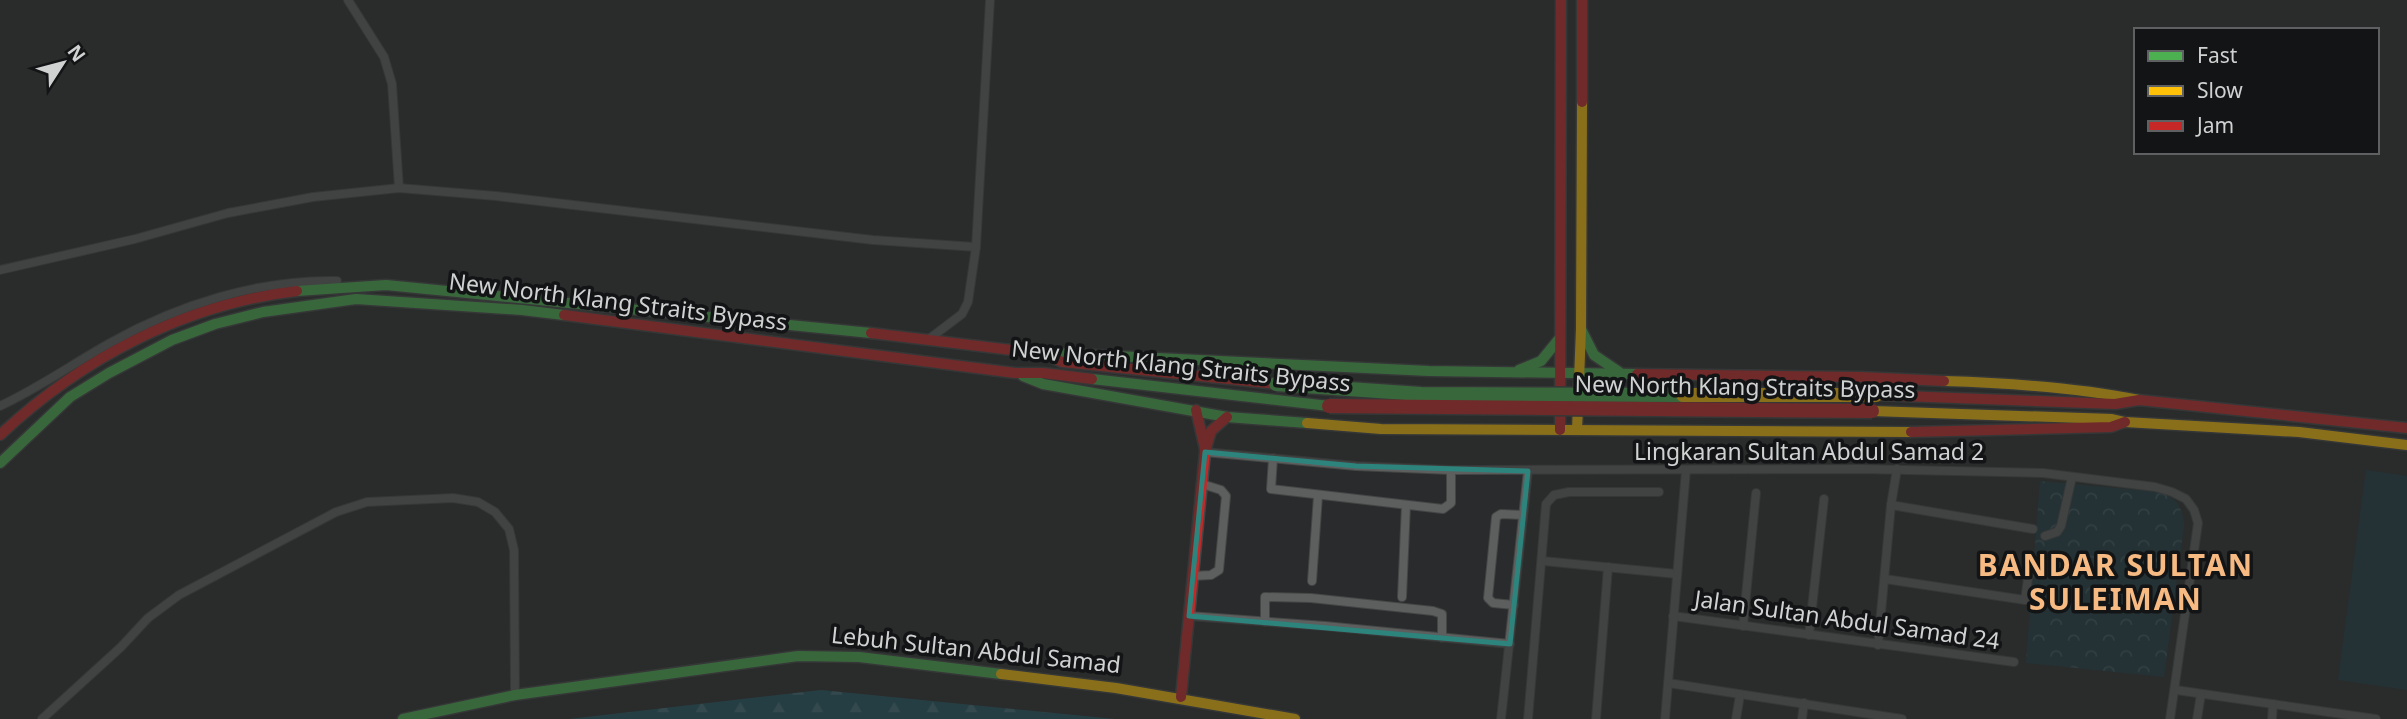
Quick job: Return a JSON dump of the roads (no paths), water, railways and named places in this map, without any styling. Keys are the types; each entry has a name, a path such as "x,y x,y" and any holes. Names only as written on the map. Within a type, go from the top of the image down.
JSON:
{"main road":[{"path":"1560,0 1560,430"},
{"path":"1577,430 1581,329 1582,0"},
{"name":"New North Klang Straits Bypass","path":"0,435 76,374 136,338 212,310 255,298 313,288 386,285 929,339 1045,354 1062,362 1276,384 1421,394 1876,395 2115,404 2139,400 2407,428"},
{"name":"New North Klang Straits Bypass","path":"0,463 70,397 172,340 215,324 263,312 356,299 522,310 1015,373 1042,373 1329,406 1872,411 2112,419 2299,432 2407,445"},
{"path":"1581,329 1594,355 1619,372"},
{"path":"1511,372 1541,360 1559,340"},
{"path":"1045,354 1063,352 1429,371 1861,377 2001,383 2139,400"},
{"path":"1015,373 1043,384 1227,417 1381,429 1864,433 2111,427 2126,422"},
{"path":"1196,410 1205,452"},
{"path":"1181,697 1205,452 1211,431 1227,417"},
{"name":"Lebuh Sultan Abdul Samad","path":"403,719 515,695 798,656 859,657 928,664 1181,697 1295,719"}],"street":[{"path":"348,0 375,39 384,57 392,85 399,188"},
{"path":"929,339 962,314 968,302 976,247 990,0"},
{"path":"0,270 127,241 228,213 313,197 399,188 496,196 873,240 976,247"},
{"path":"0,406 113,341 160,318 211,300 280,284 326,281 386,285"},
{"name":"Lingkaran Sultan Abdul Samad 2","path":"1205,452 1356,466 1451,470 1898,469 2043,473 2155,487 2186,499 2194,510 2198,523 2170,719"},
{"path":"1273,458 1271,489 1443,509 1451,503 1451,470"},
{"path":"1878,645 1891,505 1898,469"},
{"path":"1665,719 1686,470"},
{"path":"1501,719 1528,471"},
{"path":"2045,536 2057,532 2061,526 2072,477"},
{"path":"1193,576 1216,574 1219,570 1226,496 1221,490 1202,484"},
{"path":"1528,719 1546,504 1554,495 1569,492 1659,492"},
{"path":"1742,626 1756,494"},
{"path":"1312,581 1318,496"},
{"path":"42,719 121,647 148,618 179,595 336,512 379,501 453,498 478,502 495,512 509,529 514,550 515,695"},
{"path":"1809,635 1824,499"},
{"path":"1402,597 1406,505"},
{"path":"1891,505 2033,529"},
{"path":"1514,605 1493,603 1488,598 1496,517 1501,514 1523,515"},
{"path":"1543,561 1677,574"},
{"path":"1885,579 2025,600 2030,564"},
{"path":"1596,719 1608,567"},
{"path":"1265,622 1265,597 1311,598 1433,611 1442,614 1442,638"},
{"path":"1189,616 1510,644"},
{"name":"Jalan Sultan Abdul Samad 24","path":"1674,616 2014,662"},
{"path":"1668,683 1804,703 1871,717 1902,719"},
{"path":"2176,690 2376,719"},
{"path":"2197,719 2200,694"},
{"path":"1736,719 1740,695"},
{"path":"1802,719 1804,703"},
{"path":"2272,719 2273,704"}],"district":[{"name":"BANDAR SULTAN SULEIMAN","path":"2116,583"}]}
